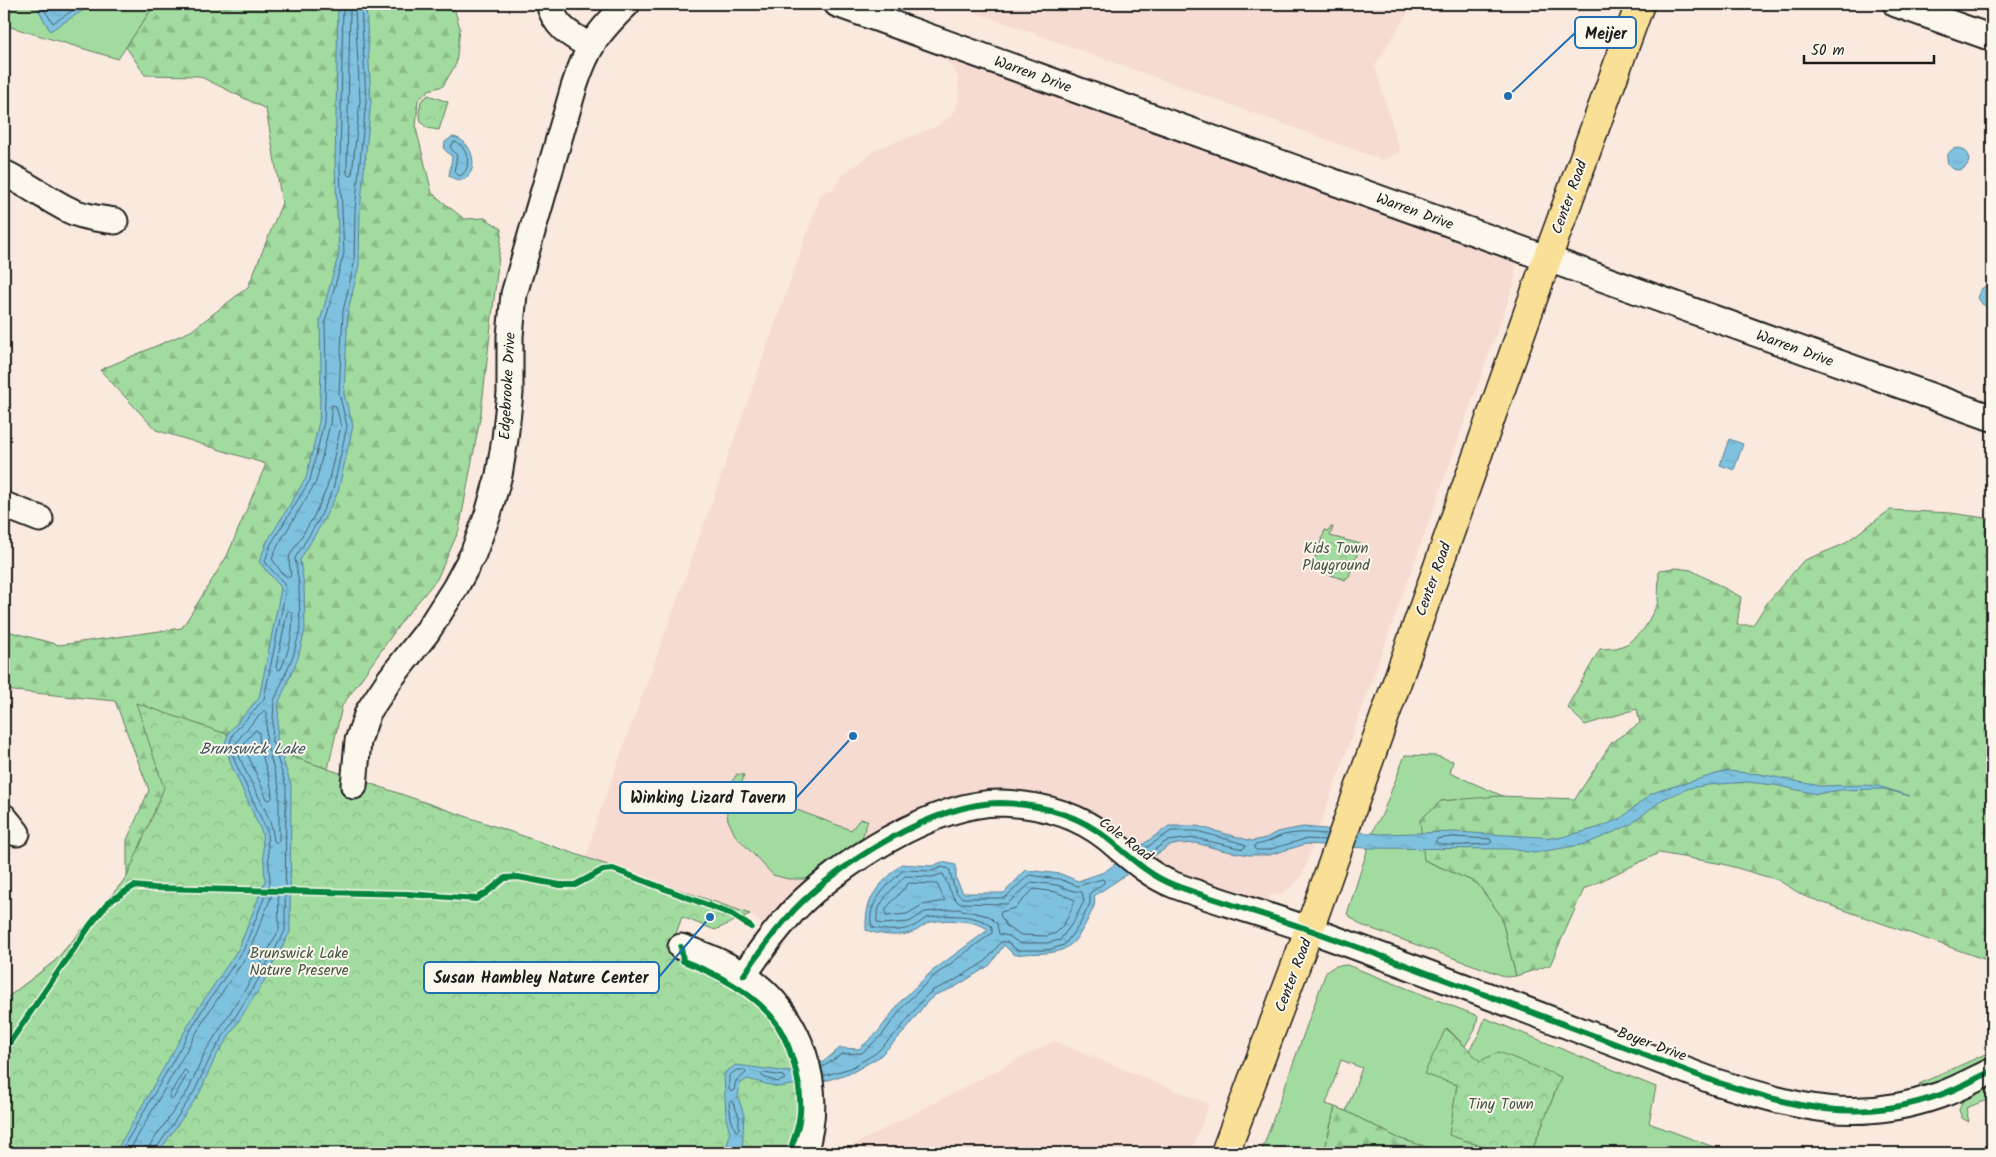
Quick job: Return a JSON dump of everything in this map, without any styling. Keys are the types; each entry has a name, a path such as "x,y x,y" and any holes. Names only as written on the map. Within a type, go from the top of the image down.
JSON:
{"main road":[{"name":"Center Road","path":"1225,1153 1309,930 1547,259 1640,4"}],"street":[{"path":"549,4 554,20 559,26 590,46"},
{"name":"Edgebrooke Drive","path":"354,786 357,747 368,712 390,679 427,632 455,588 473,554 488,514 499,475 505,439 510,393 510,336 514,294 574,87 590,46 599,33 627,4"},
{"name":"Warren Drive","path":"836,4 1992,418"},
{"path":"1896,4 1992,38"},
{"path":"4,173 27,184 70,210 95,218 115,221"},
{"path":"4,505 40,519"},
{"name":"Cole Road","path":"744,975 795,910 826,881 857,859 896,836 937,817 967,807 997,803 1026,804 1055,811 1082,822 1104,836 1133,860 1173,885 1309,930"},
{"name":"Boyer Drive","path":"1309,930 1716,1082 1798,1106 1862,1112 1887,1108 1940,1095 1992,1071"},
{"path":"681,947 719,962 744,975 778,1005 795,1031 808,1069 812,1102 811,1125 804,1153"}],"shaded area":[{"path":"953,4 1413,4 1375,66 1400,152 1383,160"},
{"path":"944,42 1517,247 1514,284 1303,873 1297,882 1284,892 1269,896 1272,917 1173,885 1082,822 967,807 764,925 750,914 586,858 595,825 679,595 821,194 833,189 843,175 877,149 938,126 951,116 959,99 958,78 950,65 940,57"},
{"path":"1054,1041 1209,1104 1191,1153 838,1153"}],"green space":[{"path":"4,4 155,4 118,59 4,25"},
{"path":"155,4 453,4 460,28 456,64 443,86 429,90 418,100 416,128 432,193 464,219 485,218 502,229 481,413 459,530 437,579 402,621 342,706 328,769 217,731 4,1153 4,1000 55,961 127,877 127,840 149,790 115,701 4,690 4,630 59,645 182,628 227,556 266,464 156,430 100,370 191,331 248,287 282,203 266,109 199,76 145,75 126,47"},
{"path":"428,95 448,102 439,130 427,128 421,122 419,113 421,101"},
{"path":"1890,510 1951,513 1992,519 1992,962 1804,896 1778,880 1723,864 1659,853 1584,889 1550,965 1516,976 1501,916 1477,883 1424,860 1420,820 1441,801 1500,796 1575,799 1612,742 1640,723 1637,709 1585,725 1567,707 1600,649 1616,648 1627,644 1644,629 1658,603 1659,570 1676,568 1691,570 1741,597 1737,625 1753,625 1767,603 1803,561 1842,545"},
{"name":"Kids Town Playground","path":"1333,527 1330,536 1361,544 1349,576 1345,580 1311,568 1325,530 1329,531"},
{"name":"Brunswick Lake Nature Preserve","path":"136,703 750,914 715,930 682,917 669,953 736,986 770,1016 786,1041 799,1089 800,1112 798,1127 789,1153 4,1153 4,1000 55,961 127,877 164,788"},
{"path":"1405,755 1436,756 1453,761 1450,773 1505,797 1441,801 1424,860 1477,883 1501,916 1516,976 1507,977 1361,925 1347,914 1375,826 1382,815"},
{"path":"737,774 744,775 740,789 851,830 860,819 868,820 862,838 809,879 788,879 773,875 735,835 728,820 725,801 731,783"},
{"path":"1347,965 1478,1016 1475,1030 1465,1046 1447,1028 1457,1085 1450,1135 1501,1153 1445,1153 1398,1138 1346,1111 1362,1068 1341,1060 1326,1104 1335,1107 1324,1153 1261,1153 1326,972 1335,966"},
{"path":"1485,1018 1656,1087 1649,1123 1730,1153 1531,1153 1561,1077 1480,1061 1469,1050 1479,1034"},
{"name":"Tiny Town","path":"1446,1028 1480,1061 1499,1052 1561,1077 1531,1153 1501,1153 1449,1135 1457,1085 1424,1074"},
{"path":"1992,1051 1992,1059 1948,1080 1927,1086 1919,1084"},
{"path":"1992,1084 1992,1098 1966,1108 1969,1122 1962,1118 1959,1110 1964,1098"},
{"path":"1335,1107 1398,1138 1445,1153 1324,1153"}],"water":[{"path":"38,4 93,4 50,31 38,9"},
{"name":"Brunswick Lake","path":"338,4 366,4 371,101 360,211 359,265 348,311 344,394 353,426 338,492 300,560 304,585 305,630 298,658 279,702 277,741 291,785 290,932 263,983 215,1058 199,1094 158,1153 115,1153 197,1010 239,948 265,881 262,833 231,764 225,743 229,732 259,698 281,589 259,562 267,542 306,478 319,422 320,321 339,253 335,167"},
{"path":"452,137 465,143 472,157 473,165 471,172 459,181 449,176 452,157 444,149 445,142"},
{"path":"1958,148 1966,151 1969,159 1966,167 1958,170 1950,167 1947,159 1950,151"},
{"path":"1986,286 1992,288 1992,304 1983,305 1978,298 1981,289"},
{"path":"1729,439 1743,444 1734,470 1720,465"},
{"path":"1727,771 1760,774 1820,786 1878,786 1910,796 1884,789 1840,790 1817,794 1774,785 1747,782 1708,785 1690,788 1663,799 1630,825 1586,844 1534,853 1511,849 1366,848 1306,844 1269,855 1249,855 1196,843 1169,846 1094,896 1094,905 1087,921 1080,934 1072,943 1057,952 1014,955 1004,945 990,965 955,987 935,995 926,1003 904,1032 879,1057 853,1072 828,1080 778,1087 747,1079 740,1084 738,1097 744,1115 742,1153 722,1153 727,1147 730,1132 726,1119 724,1073 736,1065 789,1072 823,1062 840,1048 859,1049 878,1032 901,1001 931,972 988,930 977,924 951,920 934,921 910,933 897,935 866,930 868,908 874,892 901,864 932,866 942,862 956,865 956,879 963,893 1004,893 1026,870 1061,874 1078,881 1104,872 1169,826 1197,826 1252,841 1266,838 1277,832 1303,827 1380,834 1454,832 1558,838 1597,828 1620,819 1651,794 1661,790"}],"cycle path":[{"path":"744,975 768,941 794,910 835,874 861,856 889,839 946,813 974,806 1000,803 1014,804 1043,808 1083,823 1107,838 1147,870 1174,885 1293,924 1716,1082 1774,1099 1827,1109 1853,1111 1881,1109 1909,1104 1940,1095 1992,1071"},
{"path":"4,1046 10,1042 91,924 109,902 134,886 408,894 476,899 505,878 518,877 560,885 575,885 603,870 613,869 731,914 751,927"},
{"path":"681,947 683,961 719,977 751,997 770,1015 783,1036 797,1074 800,1101 799,1123 789,1153"}],"place":[{"name":"Meijer","path":"1508,96"},
{"name":"Winking Lizard Tavern","path":"853,736"},
{"name":"Susan Hambley Nature Center","path":"710,917"}]}
